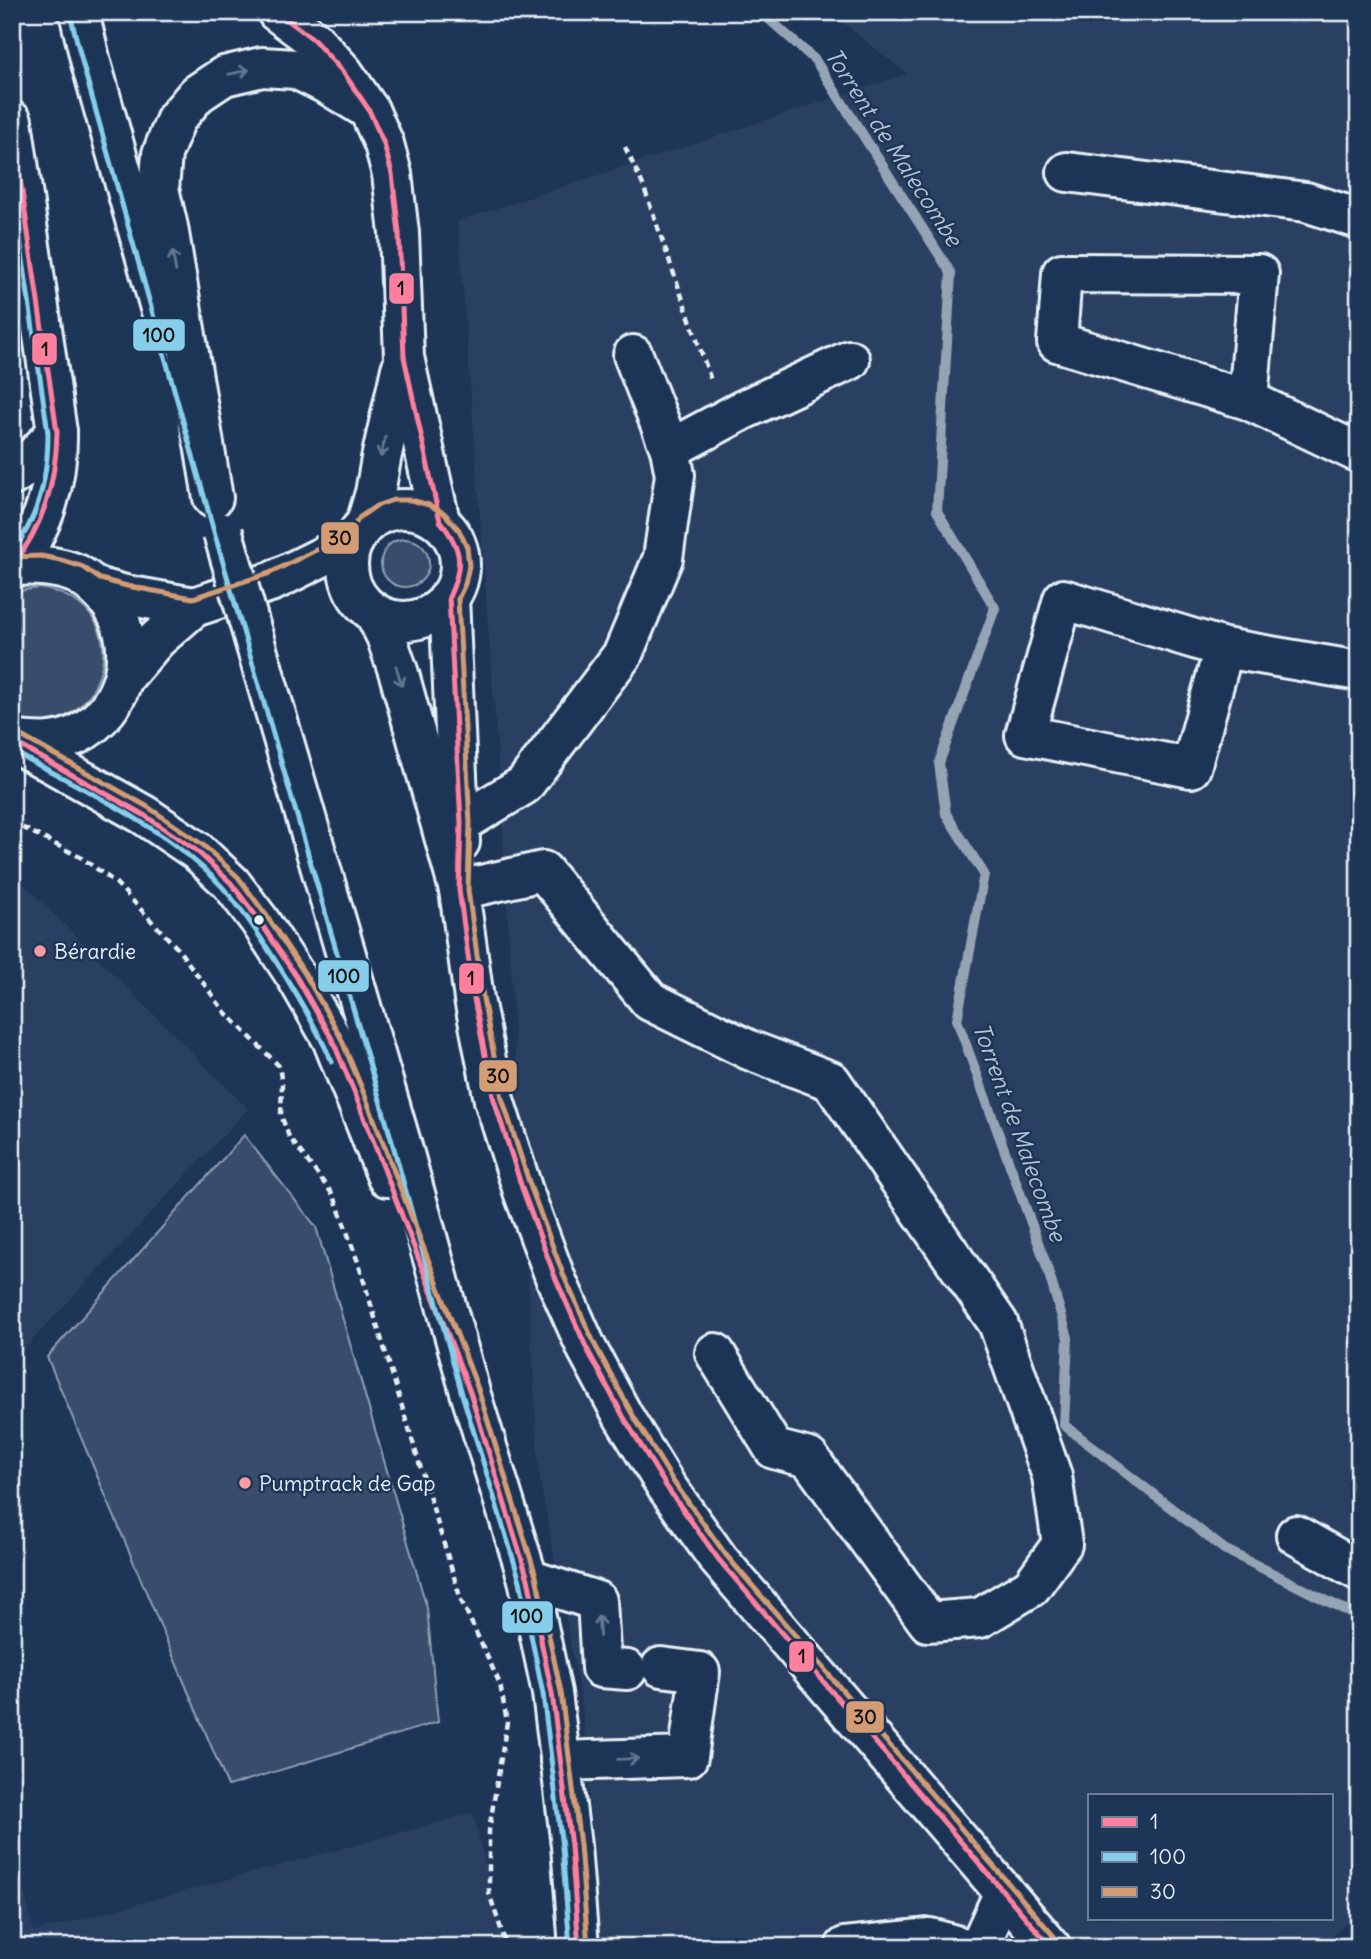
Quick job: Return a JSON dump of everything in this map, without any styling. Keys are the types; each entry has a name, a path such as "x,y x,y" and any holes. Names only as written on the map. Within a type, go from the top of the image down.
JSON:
{"main road":[{"path":"79,12 218,515 401,1143 470,1392 528,1579 552,1693 571,1846 579,1947"},
{"path":"276,12 313,39 343,72 369,110 384,144 392,174 399,233 404,357 440,521"},
{"path":"218,515 159,189 162,154 176,119 197,94 224,76 262,67 296,69 369,110"},
{"path":"12,121 17,201 57,432 54,484 35,532 20,560 79,575 96,587 114,608 125,633 127,660 124,677 110,707 94,724 74,736 52,742 12,740"},
{"path":"1067,172 1306,202 1359,219"},
{"path":"1248,400 1259,274 1062,273 1057,342 1248,400 1359,453"},
{"path":"461,823 524,785 623,654 663,558 675,475 670,449 633,355"},
{"path":"404,357 375,493 349,555 348,570 351,584 386,636 399,674 459,890 474,999 494,1100 523,1191 555,1276 587,1349 617,1405 666,1486 719,1560 1051,1947"},
{"path":"670,449 743,410 850,360"},
{"path":"12,476 57,432"},
{"path":"124,677 156,640 194,607 273,581 360,532 379,514 395,509 426,513 440,521 451,534 458,549 460,566 457,582 449,597 438,609 407,621 390,619 335,592 273,581"},
{"path":"96,587 194,607"},
{"path":"449,597 461,823 459,890"},
{"path":"1224,648 1191,768 1025,735 1063,599 1224,648 1359,671"},
{"path":"12,740 144,815 197,850 231,883 259,920 332,1039 470,1392"},
{"path":"459,890 543,871 650,1001 748,1050 831,1081 998,1323 1052,1476 1062,1544 1031,1587 980,1618 928,1622 808,1458 774,1449 715,1353"},
{"path":"1296,1535 1359,1571"},
{"path":"528,1579 597,1601 601,1668 700,1672 688,1757 560,1761"},
{"path":"979,1947 1004,1892"},
{"path":"845,1947 930,1938 962,1947"}],"path":[{"path":"625,147 643,185 725,420"},
{"path":"12,821 82,858 117,883 178,949 224,1011 279,1066 282,1084 281,1115 289,1137 334,1196 358,1262 461,1600 500,1684 507,1723 489,1830 489,1893 507,1947"}],"shaded area":[{"path":"830,12 1359,12 1359,1910 1321,1947 600,1947 583,1712 539,1475 501,797 458,221 907,74"},
{"path":"405,539 422,546 429,563 422,580 405,587 388,580 381,563 388,546"},
{"path":"40,588 75,601 95,622 103,647 100,674 88,697 68,715 42,723 12,717 12,594"},
{"path":"12,872 248,1109 12,1362"},
{"name":"Pumptrack de Gap","path":"244,1135 316,1227 427,1608 438,1722 228,1786 47,1357"},
{"path":"473,1813 505,1947 12,1947 12,1841 34,1932"}],"waterway":[{"name":"Torrent de Malecombe","path":"761,12 815,60 951,273 937,511 995,608 939,763 946,814 984,874 957,1020 1046,1264 1068,1338 1064,1425 1224,1549 1359,1617"}],"transit line":[{"name":"1","path":"277,12 313,39 343,72 369,110 384,144 392,174 399,233 404,357 440,521 453,540 458,557 457,575 449,597"},
{"name":"100","path":"70,14 215,535 393,1145 462,1394 520,1581 543,1694 562,1847 570,1947"},
{"name":"1","path":"12,123 57,432 54,468 46,503 32,535 12,566"},
{"name":"100","path":"12,184 48,433 40,496 29,525 12,552"},
{"name":"30","path":"12,557 41,556 61,560 83,567 100,579 193,598 270,573 348,534 360,517 376,506 393,500 411,500 429,505 444,513 459,530 467,547 469,566 458,599 470,823 468,890 483,998 502,1098 563,1274 595,1345 631,1412 673,1481 726,1555 1058,1941"},
{"name":"1","path":"449,597 461,823 459,890 474,999 494,1100 523,1191 555,1277 587,1349 623,1416 666,1486 719,1560 1051,1947"},
{"name":"30","path":"16,733 148,807 203,845 238,877 305,974 340,1036 478,1389 536,1576 561,1692 580,1845 588,1946"},
{"name":"1","path":"12,741 144,815 197,851 231,883 259,920 332,1039 470,1392 528,1579 552,1693 571,1846 579,1947"},
{"name":"100","path":"12,751 135,818 181,850 214,878 242,911 267,948 305,1010 332,1062"}],"place":[{"name":"Bérardie","path":"40,951"},
{"name":"Pumptrack de Gap","path":"245,1483"}]}
